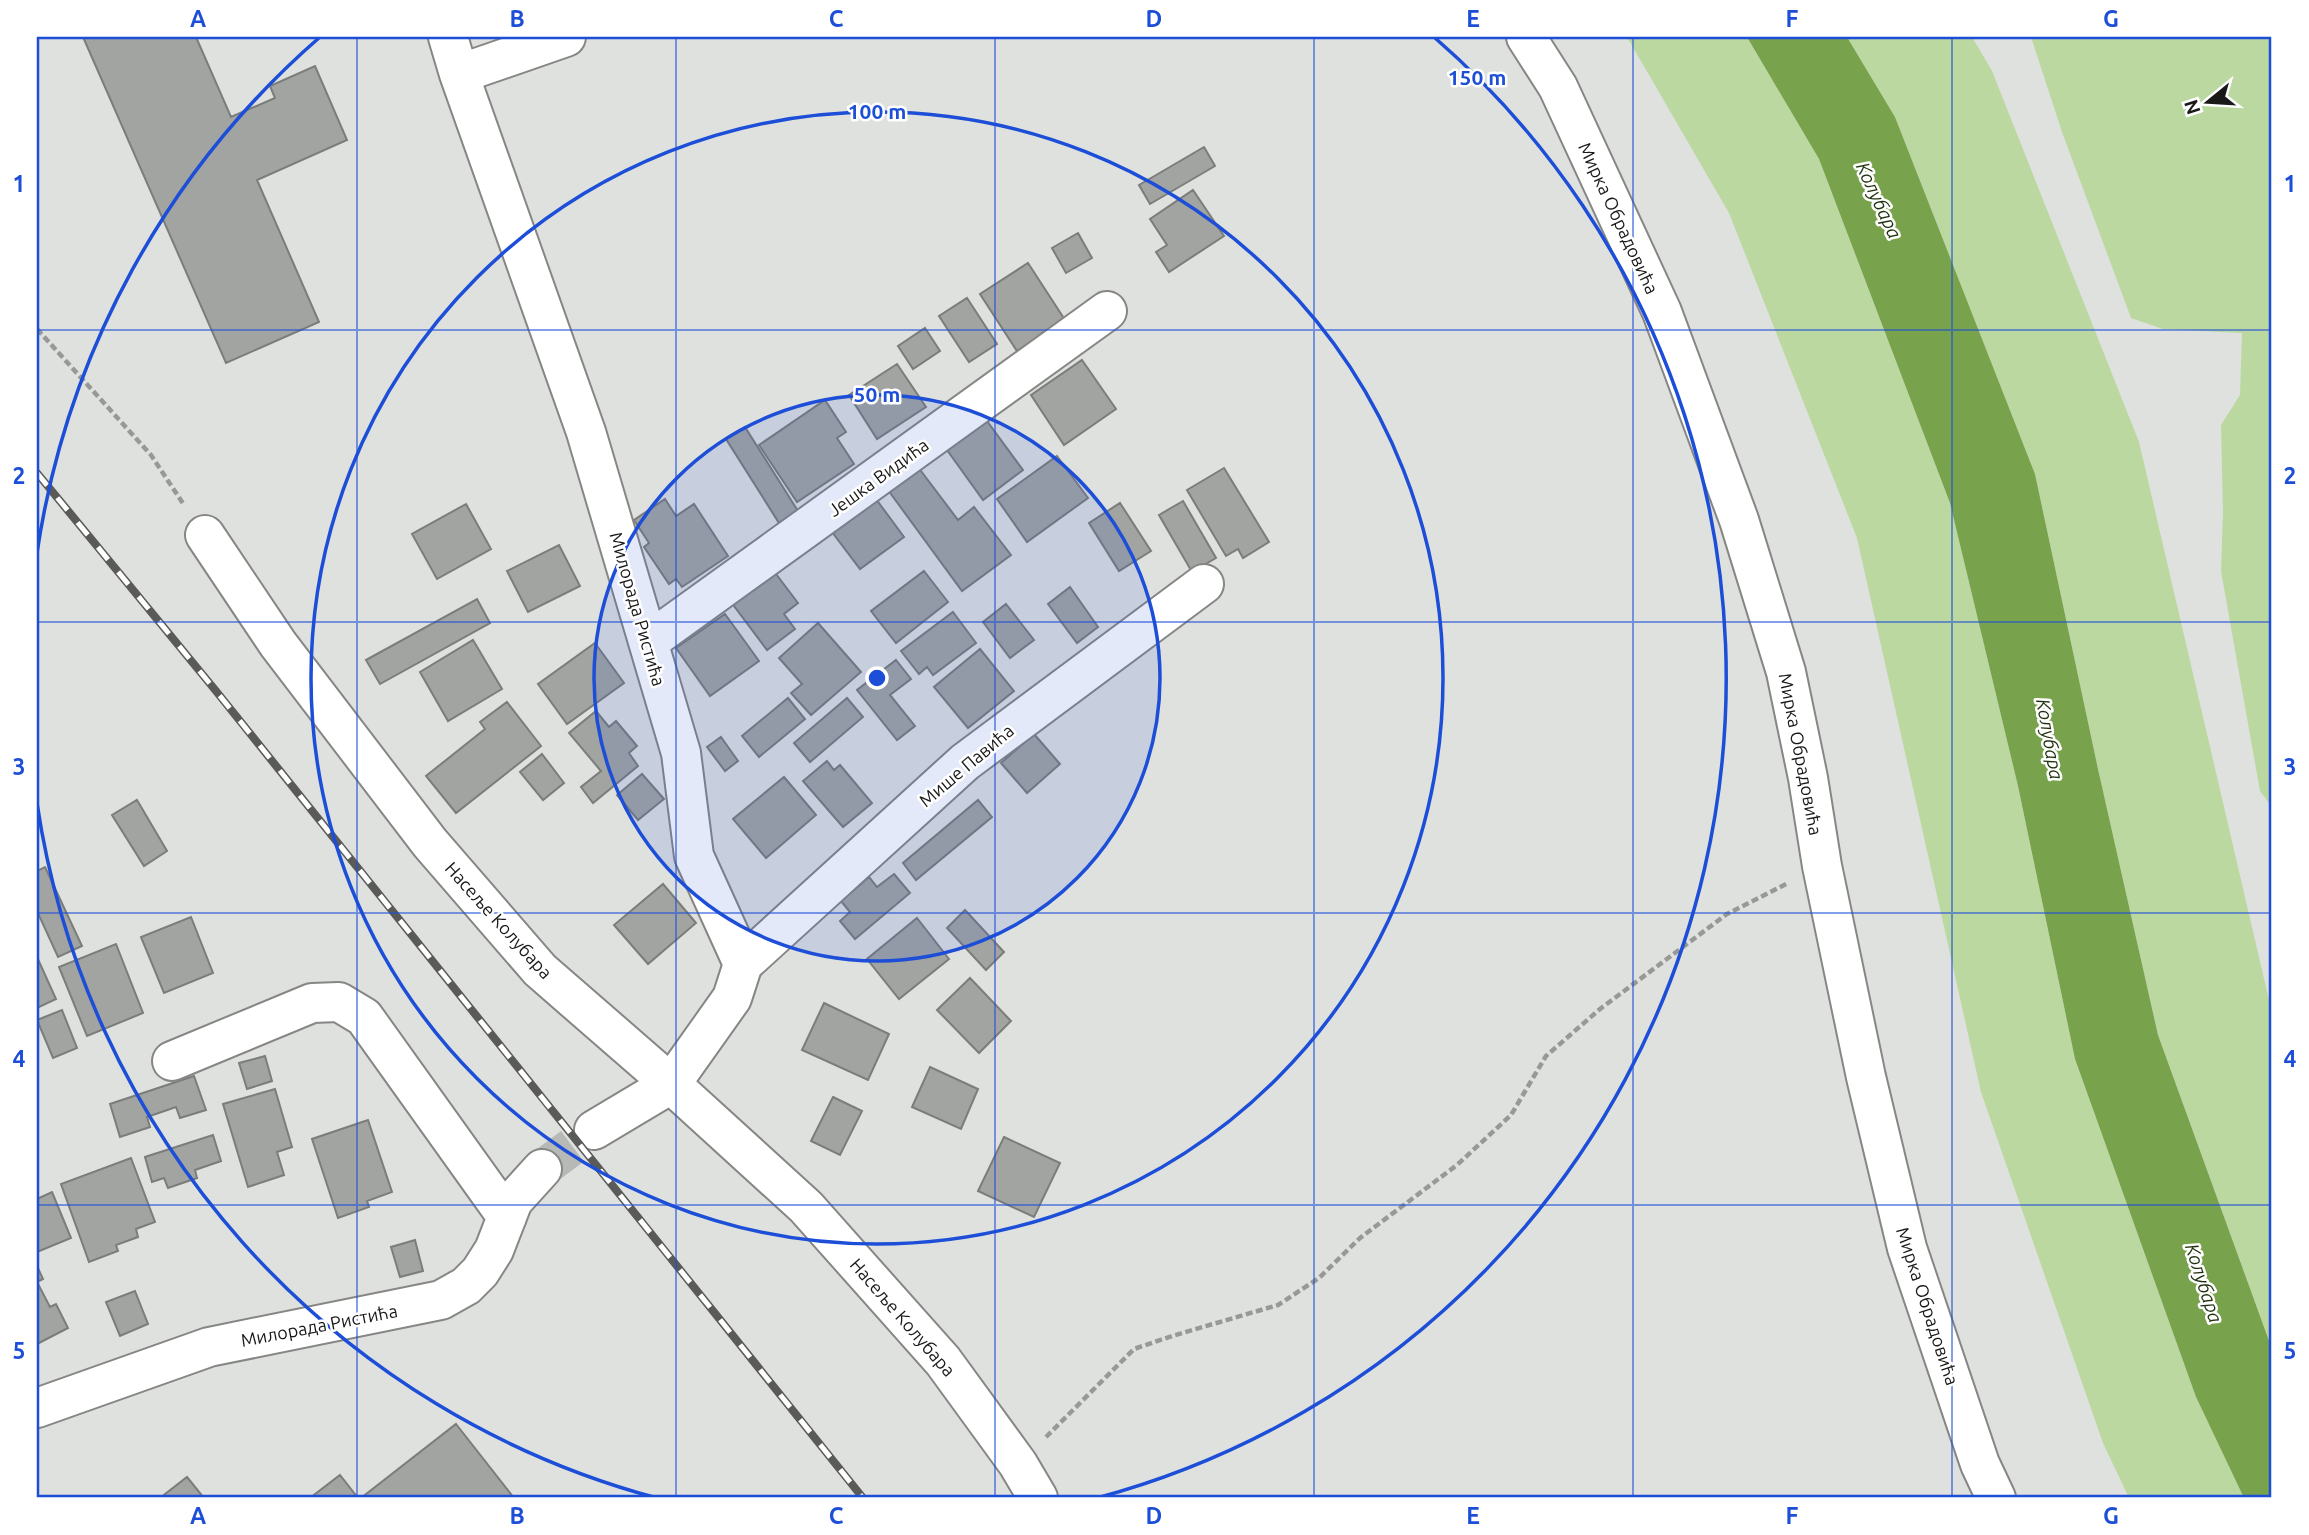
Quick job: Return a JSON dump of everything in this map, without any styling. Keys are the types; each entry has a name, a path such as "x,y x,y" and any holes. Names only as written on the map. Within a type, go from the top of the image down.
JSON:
{"street":[{"name":"Милорада Ристића","path":"449,37 459,74 586,432 681,753 694,856 743,964"},
{"path":"459,74 476,37"},
{"path":"459,74 490,37"},
{"path":"459,74 566,37"},
{"name":"Мирка Обрадовића","path":"1526,37 1558,87 1662,312 1740,520 1786,672 1808,778 1822,866 1866,1077 1907,1248 1980,1464 1996,1498"},
{"name":"Јешка Видића","path":"648,642 1107,311"},
{"name":"Насеље Колубара","path":"205,536 278,644 430,843 540,970 671,1084 815,1217 943,1361 1018,1464 1038,1498"},
{"name":"Мише Павића","path":"743,964 965,762 1204,584"},
{"path":"594,1129 671,1084 732,998 743,964"},
{"path":"172,1062 312,1003 339,1002 364,1017 507,1217"},
{"name":"Милорада Ристића","path":"37,1408 209,1347 441,1300 466,1286 480,1272 494,1250 513,1202 542,1169"}],"path":[{"path":"37,329 151,455 205,536"},
{"path":"1018,1464 1134,1349 1279,1305 1319,1278 1360,1238 1457,1165 1511,1115 1546,1056 1600,1009 1727,914 1822,866"}],"shaded area":[{"path":"1627,37 1747,37 1819,159 1950,503 2018,786 2075,1059 2196,1397 2244,1498 2129,1498 2103,1443 1981,1092 1857,538 1729,213"},
{"path":"1847,37 1972,37 1992,71 2139,442 2272,1013 2272,1349 2158,1035 2035,474 1895,117"},
{"path":"2031,37 2272,37 2272,807 2260,791 2221,571 2221,425 2240,395 2242,333 2163,329 2131,318 2062,132"}],"water":[{"name":"Колубара","path":"1747,37 1847,37 1895,117 2035,474 2158,1035 2272,1349 2272,1498 2244,1498 2196,1397 2075,1059 2018,786 1950,503 1819,159"}],"building":[{"path":"83,37 196,37 231,117 275,98 270,86 315,66 347,140 257,180 319,322 226,363"},
{"path":"1204,147 1215,166 1150,204 1139,185"},
{"path":"1193,190 1224,236 1169,272 1156,252 1167,245 1150,219"},
{"path":"1078,233 1092,258 1066,273 1052,248"},
{"path":"1028,263 1065,320 1017,351 980,294"},
{"path":"967,298 997,344 969,362 939,316"},
{"path":"925,328 940,351 913,369 898,346"},
{"path":"1082,360 1116,409 1064,445 1031,395"},
{"path":"897,364 926,407 877,439 849,395"},
{"path":"825,400 846,432 837,438 854,464 797,502 759,445"},
{"path":"987,421 1023,470 983,500 947,450"},
{"path":"745,427 798,511 779,523 726,439"},
{"path":"1057,456 1088,498 1027,542 997,499"},
{"path":"918,467 958,520 974,507 1011,555 962,591 888,490"},
{"path":"1224,468 1269,542 1243,558 1238,549 1226,556 1187,490"},
{"path":"665,499 676,516 694,504 728,556 682,587 676,579 669,584 644,547 649,543 634,520"},
{"path":"876,499 904,537 860,569 832,532"},
{"path":"1183,501 1216,558 1192,572 1159,515"},
{"path":"1120,503 1151,551 1119,571 1089,523"},
{"path":"466,504 491,549 437,579 412,534"},
{"path":"559,545 580,586 528,612 507,571"},
{"path":"773,570 798,603 784,614 795,629 767,650 731,602"},
{"path":"924,571 948,602 896,643 871,611"},
{"path":"1070,587 1098,627 1077,643 1048,604"},
{"path":"477,599 490,623 380,684 366,660"},
{"path":"1006,604 1034,640 1010,658 983,622"},
{"path":"953,612 976,643 933,675 927,667 919,674 901,651"},
{"path":"725,614 759,661 710,696 676,648"},
{"path":"818,623 861,672 811,715 791,693 802,684 779,658"},
{"path":"473,640 502,689 448,721 420,672"},
{"path":"595,643 624,683 567,724 538,684"},
{"path":"980,649 1014,691 968,728 934,687"},
{"path":"896,660 911,679 890,695 915,726 897,740 857,690"},
{"path":"788,698 805,719 759,757 742,736"},
{"path":"847,698 863,717 810,762 794,743"},
{"path":"507,702 541,746 456,813 426,776 485,729 480,722"},
{"path":"596,711 609,727 616,721 637,746 629,753 638,766 593,803 581,787 601,771 569,733"},
{"path":"1034,734 1060,764 1027,793 1001,763"},
{"path":"721,737 738,761 725,771 707,747"},
{"path":"542,754 564,783 543,800 520,772"},
{"path":"827,761 834,770 840,765 872,803 843,827 803,781"},
{"path":"642,774 664,799 638,820 617,795"},
{"path":"784,777 816,815 766,858 733,819"},
{"path":"137,800 167,851 144,866 112,815"},
{"path":"978,800 992,817 916,880 903,863"},
{"path":"45,867 82,946 58,957 37,911 37,871"},
{"path":"894,874 910,893 855,939 840,921 850,912 841,901 869,877 877,887"},
{"path":"663,884 696,923 648,964 614,925"},
{"path":"965,910 1004,952 986,970 947,928"},
{"path":"191,917 213,973 164,993 141,937"},
{"path":"917,918 949,959 899,999 867,959"},
{"path":"116,944 143,1013 87,1036 59,967"},
{"path":"37,957 56,999 37,1008"},
{"path":"970,978 1011,1021 979,1053 937,1010"},
{"path":"824,1003 889,1034 868,1080 802,1050"},
{"path":"62,1010 77,1048 53,1058 37,1020"},
{"path":"265,1056 272,1081 247,1089 239,1063"},
{"path":"930,1067 978,1089 961,1129 912,1107"},
{"path":"194,1076 206,1110 180,1118 176,1107 147,1117 150,1127 120,1137 110,1104"},
{"path":"275,1089 292,1147 277,1152 284,1175 248,1187 223,1104"},
{"path":"833,1097 862,1111 840,1155 811,1141"},
{"path":"368,1120 392,1192 367,1201 369,1207 338,1218 312,1139"},
{"path":"213,1135 221,1161 195,1170 197,1178 168,1188 164,1178 152,1182 145,1157"},
{"path":"1004,1137 1060,1163 1034,1217 978,1191"},
{"path":"131,1158 155,1222 136,1229 138,1237 116,1245 118,1251 89,1262 61,1184"},
{"path":"52,1192 71,1238 37,1252 37,1199"},
{"path":"415,1240 423,1271 400,1277 391,1247"},
{"path":"37,1266 43,1279 37,1282"},
{"path":"37,1282 50,1307 56,1304 68,1328 37,1344"},
{"path":"135,1291 148,1324 120,1336 106,1302"},
{"path":"456,1424 514,1498 361,1498"},
{"path":"340,1475 358,1498 310,1498"},
{"path":"187,1477 204,1498 160,1498"}],"tunnel":[{"path":"542,1169 594,1130"}],"railway":[{"path":"37,473 216,691 863,1498"}]}
